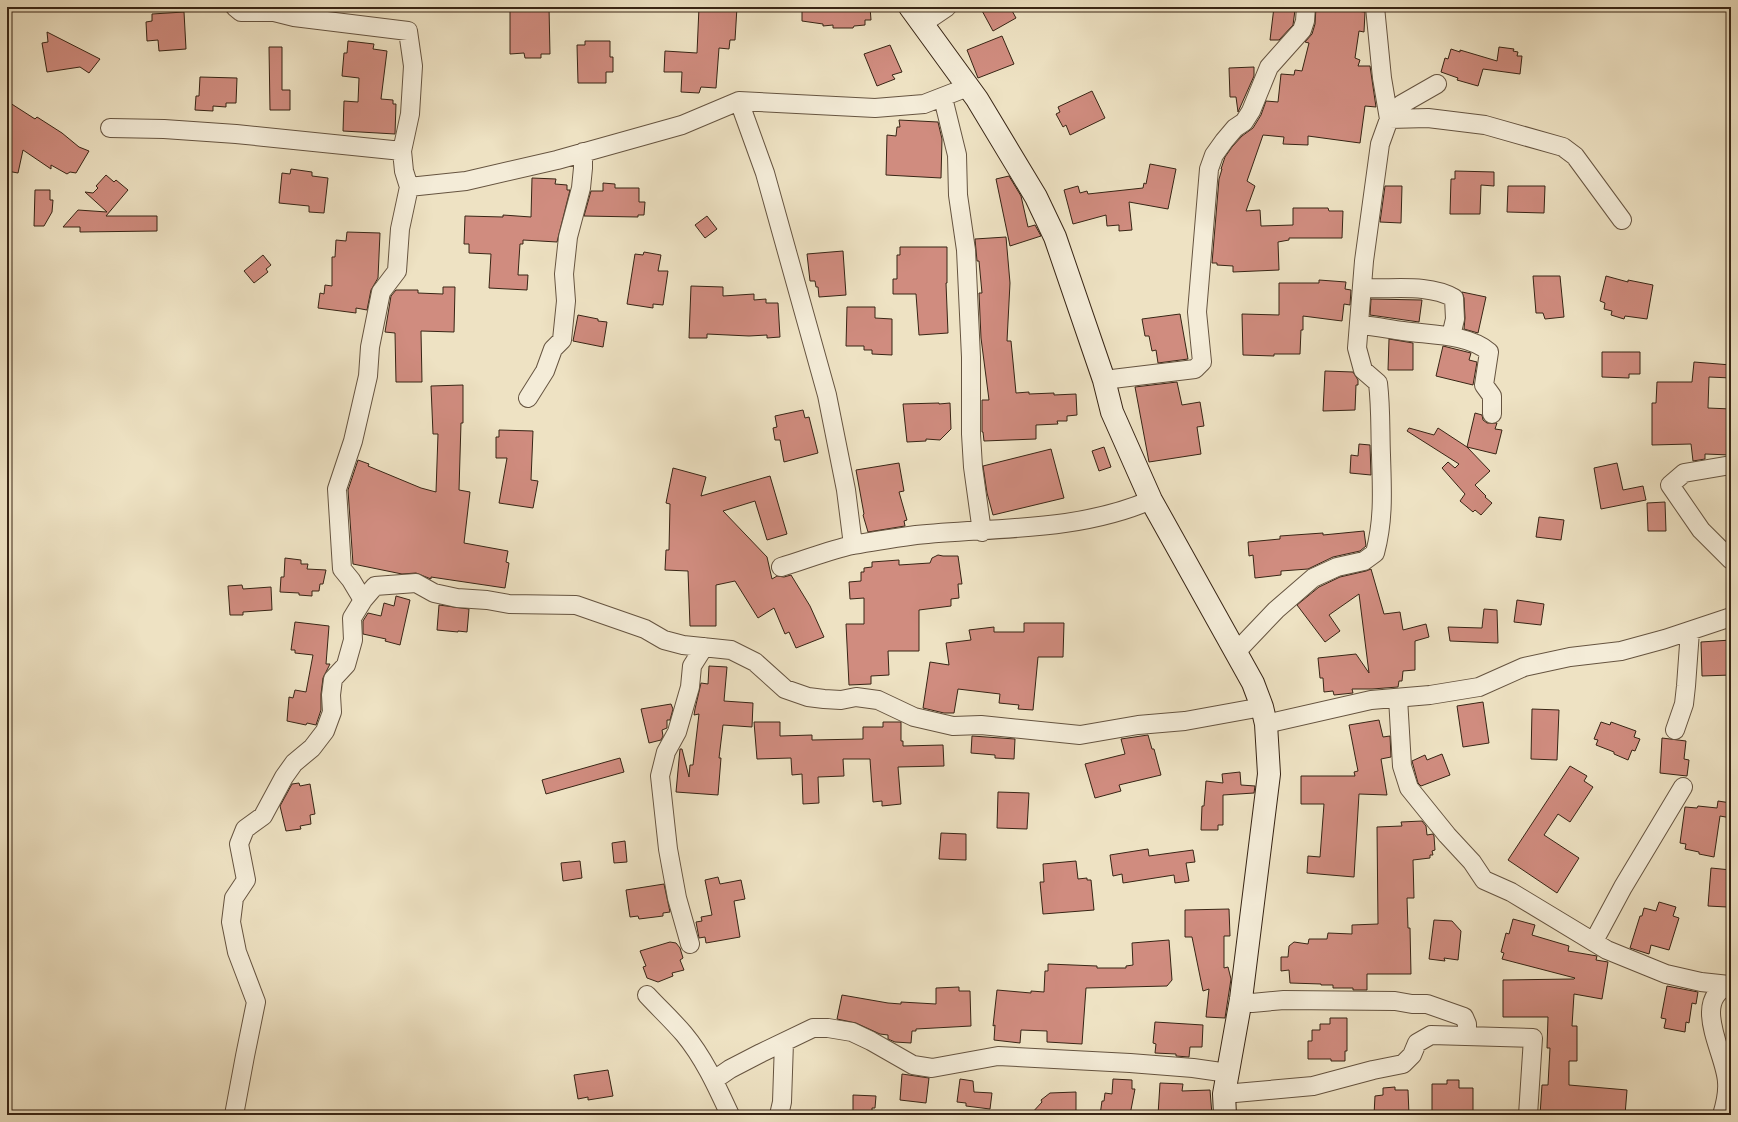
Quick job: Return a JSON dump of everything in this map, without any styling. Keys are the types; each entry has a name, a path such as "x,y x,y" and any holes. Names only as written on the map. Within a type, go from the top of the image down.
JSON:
{"street":[{"path":"235,7 241,12 274,12 294,17 408,31 413,66 410,114 402,151 404,171 409,187 400,229 397,271 380,292 370,347 368,376 351,447 337,489 342,569 351,580 363,600"},
{"path":"910,7 977,99 1036,197 1055,237 1104,380 1112,412 1151,500 1253,683 1264,715 1269,774 1241,999 1226,1094"},
{"path":"922,24 947,7"},
{"path":"1104,380 1195,369 1202,362 1197,312 1209,169 1214,155 1224,141 1235,128 1244,122 1251,111 1269,67 1302,30 1306,7"},
{"path":"1376,7 1380,58 1389,119"},
{"path":"1236,652 1276,610 1313,578 1337,567 1364,561 1375,554 1381,531 1381,413 1378,384 1363,370 1358,348 1364,261 1380,144 1389,119 1402,104 1437,84"},
{"path":"409,187 466,181 582,152 682,125 739,101 875,108 924,104 943,98 968,87"},
{"path":"943,98 957,155 958,195 966,250 971,357 971,434 973,467 982,532"},
{"path":"739,101 765,173 827,396 846,490 853,545"},
{"path":"1389,119 1428,118 1485,125 1563,147 1575,156 1622,220"},
{"path":"110,128 164,129 236,134 402,151"},
{"path":"528,398 545,372 554,349 562,340 566,301 564,274 568,237 581,188 583,168 582,152"},
{"path":"1362,288 1399,288 1446,293 1454,298 1456,307 1451,336"},
{"path":"1360,325 1451,336 1484,347 1489,352 1484,385 1492,396 1492,414"},
{"path":"1731,465 1684,473 1670,485 1701,530 1731,560"},
{"path":"781,567 853,545 917,535 982,532 1077,521 1128,510 1151,500"},
{"path":"234,1115 256,1002 237,952 231,922 234,898 246,880 239,844 245,829 263,816 294,764 312,748 325,731 332,712 331,695 333,679 346,664 353,640 352,618 363,600 375,586 416,583 434,594 457,598 486,600 509,604 576,605 645,629 664,640 683,645 731,650 755,662 785,689 808,696 830,700 841,700 856,697 878,700 914,717 953,726 981,725 1080,735 1138,725 1264,715 1371,700 1430,695 1479,687 1524,667 1570,657 1621,651 1690,631 1731,617"},
{"path":"1675,730 1684,704 1686,692 1690,631"},
{"path":"690,944 677,898 668,849 660,776 666,752 677,732 690,687 692,666 704,647"},
{"path":"1398,698 1402,766 1409,788 1447,835 1472,862 1484,880 1511,892 1607,950 1666,974 1701,982 1730,985"},
{"path":"1594,941 1637,864 1683,787"},
{"path":"1722,1115 1727,1081 1713,1031 1711,1006 1718,994 1730,985"},
{"path":"647,995 684,1034 714,1080 730,1115"},
{"path":"1241,999 1252,1002 1284,1000 1377,1000 1427,1004 1464,1017 1467,1024 1467,1035"},
{"path":"714,1080 730,1069 813,1028 828,1028 852,1032 913,1065 932,1068 998,1056 1193,1068 1226,1094 1313,1086 1373,1070 1403,1064 1412,1055 1417,1043 1431,1035 1467,1035 1533,1038 1528,1115"},
{"path":"779,1115 782,1102 784,1042"}],"building":[{"path":"510,7 549,7 550,54 541,54 541,58 525,58 524,53 510,54"},
{"path":"699,7 737,7 735,40 730,40 729,49 719,48 716,88 701,87 699,93 681,92 682,72 664,72 665,51 697,53"},
{"path":"802,7 870,7 871,20 865,20 865,25 854,26 853,28 833,28 833,25 823,26 823,24 802,21"},
{"path":"980,7 1010,7 1016,18 993,31"},
{"path":"1274,7 1295,10 1293,25 1279,40 1270,40"},
{"path":"1316,7 1365,12 1364,32 1359,31 1355,58 1360,60 1358,66 1370,66 1376,107 1365,106 1360,143 1308,136 1308,145 1283,144 1284,137 1263,135 1247,181 1255,186 1246,211 1260,210 1261,226 1293,225 1293,208 1328,208 1329,211 1343,211 1342,238 1289,238 1289,240 1278,242 1279,270 1233,272 1233,266 1217,265 1217,263 1212,263 1221,169 1225,157 1232,147 1242,136 1253,128 1261,115 1266,101 1278,102 1281,74 1294,75 1295,70 1302,71 1309,43 1305,42 1312,34 1315,24"},
{"path":"184,12 186,49 159,51 158,40 147,41 146,22 152,21 152,14"},
{"path":"47,32 100,59 89,73 80,67 47,72 42,43 48,42"},
{"path":"1002,36 1014,64 978,78 967,50"},
{"path":"348,41 374,44 373,49 387,51 381,99 393,100 393,104 396,104 395,134 343,131 344,101 358,102 359,78 342,76 344,53 347,53"},
{"path":"585,41 610,41 610,57 613,57 613,72 606,72 606,83 578,83 577,45 585,45"},
{"path":"890,45 902,72 892,75 895,79 877,86 864,54"},
{"path":"269,47 282,47 282,90 290,90 290,110 270,110"},
{"path":"1499,47 1514,49 1513,51 1518,52 1517,56 1522,56 1520,74 1483,69 1478,86 1457,80 1458,78 1441,72 1445,58 1448,59 1451,49 1460,52 1460,50 1497,61"},
{"path":"1254,67 1254,76 1238,112 1236,97 1230,97 1229,68"},
{"path":"200,77 237,78 236,103 226,103 226,107 213,106 213,111 195,110 196,96 199,96"},
{"path":"1092,91 1105,118 1070,135 1066,125 1063,127 1056,114 1060,112 1058,107"},
{"path":"7,101 35,119 37,117 62,133 79,147 89,151 76,173 70,172 67,174 51,165 51,169 23,150 18,173 7,171"},
{"path":"899,120 938,122 942,139 941,178 886,175 887,135 896,136 897,127 900,127"},
{"path":"1150,164 1176,169 1168,209 1129,202 1132,230 1119,231 1119,225 1107,226 1106,215 1073,224 1064,190 1078,186 1080,193 1087,191 1088,194 1143,188 1144,183 1146,184"},
{"path":"291,169 312,172 312,176 328,178 324,213 309,212 309,206 279,203 282,173 290,174"},
{"path":"1455,171 1494,172 1494,186 1481,185 1480,214 1450,214 1451,179 1455,179"},
{"path":"106,175 114,182 116,180 128,190 106,216 157,216 157,231 80,232 80,227 63,227 78,210 107,212 85,192 93,193 98,188 96,186"},
{"path":"1009,176 1021,196 1028,227 1035,225 1041,236 1010,246 996,179"},
{"path":"532,178 556,179 555,184 567,185 567,190 570,190 557,242 523,240 523,244 520,244 518,275 528,275 527,290 489,288 491,254 469,253 469,244 464,244 465,216 503,217 503,215 531,217"},
{"path":"603,183 615,184 615,188 639,188 639,202 645,202 644,215 638,215 638,217 584,216 591,191 603,191"},
{"path":"1385,186 1402,186 1401,223 1380,222"},
{"path":"1508,186 1545,186 1544,213 1507,212"},
{"path":"35,190 50,190 50,200 53,200 52,212 44,226 34,226"},
{"path":"707,216 717,229 705,238 695,225"},
{"path":"347,232 380,233 378,278 371,290 367,310 356,308 356,313 318,308 320,293 324,294 325,285 332,286 332,257 335,257 336,240 346,241"},
{"path":"1006,237 1010,283 1007,341 1011,341 1016,393 1054,393 1054,395 1076,394 1077,415 1067,416 1067,421 1057,421 1058,424 1036,425 1036,439 984,441 982,432 982,400 989,400 981,338 979,293 982,293 975,239"},
{"path":"900,247 947,247 946,283 948,333 919,335 916,294 893,294 893,279 897,279 897,255 900,255"},
{"path":"843,251 846,295 819,297 818,287 816,287 815,281 810,281 807,254"},
{"path":"644,252 661,255 658,271 668,271 663,305 653,304 653,308 627,304 635,254 643,255"},
{"path":"263,255 271,265 266,269 268,272 254,283 244,271"},
{"path":"1533,276 1560,276 1564,317 1545,319 1543,313 1536,313"},
{"path":"1606,276 1628,282 1628,280 1653,285 1647,319 1625,316 1624,319 1611,315 1612,311 1604,309 1605,303 1600,301"},
{"path":"1319,280 1346,282 1345,289 1351,290 1350,305 1344,304 1342,321 1303,316 1300,354 1274,354 1274,356 1243,355 1242,314 1279,315 1279,283 1319,283"},
{"path":"691,286 723,287 723,296 754,294 754,300 766,299 766,303 778,303 780,337 767,338 767,335 749,336 707,334 707,338 689,338"},
{"path":"443,287 455,287 454,332 421,331 422,382 396,382 395,333 385,332 391,296 396,290 418,290 418,293 443,294"},
{"path":"1462,292 1486,297 1478,333 1464,329 1464,298"},
{"path":"1371,299 1422,300 1419,322 1370,315"},
{"path":"847,307 875,307 875,318 892,319 892,355 872,354 872,350 864,350 864,346 846,346"},
{"path":"1180,314 1188,359 1158,363 1156,350 1152,351 1149,336 1145,336 1142,319"},
{"path":"578,315 607,322 603,347 573,341"},
{"path":"1389,339 1413,343 1413,370 1388,370"},
{"path":"1443,346 1471,353 1469,360 1477,362 1473,385 1436,376"},
{"path":"1602,352 1640,352 1640,374 1629,374 1629,378 1602,377"},
{"path":"1694,362 1731,365 1731,378 1709,377 1708,408 1731,409 1730,455 1705,454 1705,459 1693,461 1691,444 1652,445 1652,403 1656,403 1657,382 1692,382"},
{"path":"1325,371 1353,372 1358,380 1358,385 1356,385 1355,410 1323,411"},
{"path":"1177,382 1182,405 1200,402 1204,426 1197,427 1201,454 1149,462 1135,387"},
{"path":"463,385 463,423 461,423 459,490 470,492 464,543 508,551 506,562 509,563 505,588 431,577 431,579 416,573 402,574 353,564 348,490 358,460 369,464 368,466 421,488 436,492 438,434 433,434 431,386"},
{"path":"950,403 951,429 940,440 926,439 926,441 907,442 903,404"},
{"path":"803,410 805,418 809,417 818,453 784,462 780,440 775,440 773,428 777,427 775,416"},
{"path":"1475,413 1482,415 1483,420 1487,423 1497,423 1495,429 1502,430 1496,454 1467,447"},
{"path":"1409,428 1434,435 1438,428 1467,447 1490,471 1475,485 1492,503 1481,515 1475,510 1473,512 1460,501 1465,494 1442,468 1448,462 1455,468 1459,464 1407,431"},
{"path":"499,430 533,431 531,480 538,481 533,508 499,503 507,458 496,458 496,437 499,437"},
{"path":"1359,444 1370,445 1371,475 1350,473 1351,455 1358,456"},
{"path":"1104,447 1111,467 1099,471 1092,451"},
{"path":"1051,449 1064,498 993,515 987,493 983,466"},
{"path":"899,463 904,491 899,492 907,520 904,521 905,526 868,532 863,515 856,470"},
{"path":"1617,463 1623,490 1643,486 1646,500 1601,509 1594,468"},
{"path":"673,468 706,477 701,496 770,476 787,534 767,540 755,501 723,511 767,557 772,579 777,576 784,577 791,575 810,606 824,637 796,648 789,632 785,634 774,608 758,618 735,581 716,585 716,626 690,626 688,571 665,570 666,550 669,550 670,504 666,503"},
{"path":"1665,502 1666,531 1648,531 1647,503"},
{"path":"1539,517 1564,520 1561,540 1536,537"},
{"path":"1364,531 1366,546 1360,551 1333,557 1308,569 1281,571 1281,575 1255,578 1253,555 1249,556 1248,542 1280,539 1280,536 1323,533 1323,535"},
{"path":"938,555 958,556 962,584 958,584 959,598 951,599 951,606 919,610 919,651 888,651 889,675 871,676 871,684 849,685 846,624 864,624 864,598 850,599 849,582 861,581 861,572 864,572 864,568 872,567 872,562 899,560 899,565 930,563 932,558"},
{"path":"285,558 301,560 301,564 308,564 307,569 326,570 323,584 320,584 319,591 312,591 312,596 299,595 299,593 280,592 281,577 284,577"},
{"path":"1371,569 1384,614 1400,612 1403,630 1426,624 1429,637 1415,641 1415,670 1403,671 1402,681 1399,681 1398,687 1352,689 1353,693 1334,695 1333,691 1324,692 1323,678 1320,678 1318,658 1356,654 1369,673 1359,594 1329,615 1340,631 1325,642 1297,605 1319,587 1340,577"},
{"path":"242,585 243,589 271,587 272,610 243,612 243,615 230,615 228,586"},
{"path":"396,596 410,600 400,645 385,641 386,639 363,634 363,621 368,613 381,616 384,603 394,606"},
{"path":"1517,600 1544,604 1541,625 1514,622"},
{"path":"439,605 469,609 467,632 437,630"},
{"path":"1484,609 1497,610 1498,643 1450,641 1448,627 1482,628"},
{"path":"295,622 329,626 326,664 330,664 323,678 321,710 316,725 307,723 306,725 287,721 289,697 293,698 295,690 306,692 313,655 295,653 295,650 291,650"},
{"path":"1024,623 1064,623 1063,657 1038,657 1033,710 1018,709 1019,705 999,703 1000,694 958,689 954,713 944,713 923,708 930,662 949,665 946,643 971,640 969,630 994,627 994,632 1024,632"},
{"path":"1731,640 1731,675 1702,676 1701,642"},
{"path":"709,666 727,667 724,701 753,703 752,727 723,725 719,758 721,758 718,795 676,792 680,749 682,749 689,777 690,765 693,765 699,714 694,715 701,683 708,684"},
{"path":"1483,702 1489,743 1463,747 1457,706"},
{"path":"671,704 673,709 670,720 667,720 667,728 662,730 663,736 661,740 649,743 641,709"},
{"path":"1532,709 1559,710 1557,760 1531,759"},
{"path":"1379,720 1383,737 1390,736 1391,757 1381,759 1387,795 1359,794 1354,877 1307,873 1308,856 1320,857 1324,804 1301,804 1301,776 1355,776 1354,772 1358,771 1349,725"},
{"path":"754,722 780,722 780,736 812,735 812,740 863,739 863,727 883,727 883,722 901,722 901,741 903,741 903,746 943,745 944,766 898,767 901,804 882,806 882,801 873,802 870,759 843,759 844,776 818,777 819,803 803,804 802,774 792,775 791,758 757,759"},
{"path":"1601,722 1610,725 1611,722 1636,731 1634,737 1640,739 1635,751 1632,750 1628,760 1614,754 1614,752 1596,745 1598,740 1594,739"},
{"path":"1148,735 1152,749 1154,749 1161,775 1119,785 1121,791 1095,798 1085,764 1125,754 1121,739"},
{"path":"972,736 1015,739 1014,759 995,758 995,755 971,753"},
{"path":"1662,738 1686,741 1684,759 1689,760 1687,776 1660,773"},
{"path":"1442,754 1450,775 1421,786 1418,783 1412,761 1425,755 1427,760"},
{"path":"620,758 624,772 546,794 542,780"},
{"path":"1570,766 1587,776 1584,781 1593,787 1570,822 1558,814 1544,835 1579,858 1557,893 1508,860"},
{"path":"1240,772 1241,785 1255,786 1254,793 1223,795 1223,825 1218,825 1218,830 1201,830 1202,806 1204,806 1206,781 1223,783 1222,774"},
{"path":"299,783 300,786 310,784 315,814 310,815 311,824 300,826 301,829 286,831 280,806 292,784"},
{"path":"998,792 1029,793 1027,829 997,828"},
{"path":"1718,801 1731,803 1731,818 1720,816 1714,857 1685,849 1686,844 1680,843 1685,807 1697,808 1698,806 1717,808"},
{"path":"1422,821 1426,826 1427,835 1433,834 1434,836 1435,850 1432,851 1433,855 1430,855 1430,858 1413,860 1414,898 1407,898 1408,928 1410,928 1411,974 1367,974 1367,990 1333,988 1333,985 1290,983 1289,970 1281,971 1281,957 1288,957 1289,946 1294,942 1308,944 1309,939 1327,939 1328,933 1352,934 1352,925 1378,924 1377,827 1402,826 1401,822"},
{"path":"941,833 966,834 966,860 939,859"},
{"path":"625,841 627,862 614,863 612,843"},
{"path":"1148,849 1149,856 1193,850 1195,862 1186,863 1189,881 1175,883 1174,875 1123,883 1122,874 1113,876 1110,855"},
{"path":"580,861 582,878 563,881 561,863"},
{"path":"1076,861 1078,879 1087,878 1087,880 1091,880 1094,910 1043,914 1040,882 1044,882 1043,864"},
{"path":"1711,868 1731,870 1731,895 1728,895 1727,907 1708,906"},
{"path":"718,877 720,884 741,880 745,899 734,901 740,937 706,943 705,937 699,938 696,922 702,921 701,917 712,915 705,880"},
{"path":"664,884 670,912 663,913 663,916 639,919 638,916 630,917 626,890"},
{"path":"1659,902 1676,907 1673,916 1679,918 1669,950 1651,945 1649,954 1630,948 1644,908 1656,911"},
{"path":"1229,909 1230,936 1224,936 1224,968 1228,967 1231,979 1225,1018 1206,1017 1209,989 1203,991 1192,937 1185,937 1185,910"},
{"path":"1513,919 1535,925 1532,935 1569,946 1568,951 1597,956 1596,960 1608,962 1602,999 1574,994 1572,1026 1577,1026 1577,1061 1569,1061 1569,1085 1627,1090 1625,1115 1540,1115 1542,1085 1548,1085 1550,1048 1547,1048 1548,1017 1503,1017 1503,980 1575,978 1502,959 1504,953 1501,952 1506,933 1509,934"},
{"path":"1434,920 1452,921 1461,931 1458,960 1444,958 1445,961 1429,959"},
{"path":"1169,940 1172,980 1167,986 1086,988 1082,1044 1047,1042 1047,1031 1021,1030 1020,1043 994,1040 995,1025 993,1026 997,990 1031,993 1031,991 1044,992 1045,971 1048,971 1048,964 1097,966 1097,968 1126,968 1126,966 1133,965 1132,943"},
{"path":"670,942 676,943 680,948 683,958 680,960 684,970 672,973 673,976 658,982 647,978 643,967 646,966 640,951"},
{"path":"1667,986 1698,992 1696,1004 1692,1003 1689,1023 1686,1022 1685,1032 1664,1028 1666,1019 1661,1018"},
{"path":"959,987 959,991 970,991 971,1026 916,1029 916,1031 912,1031 911,1043 895,1042 888,1039 888,1035 880,1034 856,1023 837,1019 842,995 888,1003 901,1004 901,1002 936,1004 936,988"},
{"path":"1330,1018 1347,1018 1347,1051 1345,1051 1345,1061 1331,1061 1331,1059 1308,1059 1308,1041 1312,1041 1312,1030 1320,1030 1320,1024 1330,1024"},
{"path":"1155,1022 1203,1025 1202,1047 1190,1047 1189,1057 1176,1056 1176,1054 1155,1053 1156,1044 1153,1043"},
{"path":"608,1070 613,1096 588,1100 588,1097 578,1099 574,1075"},
{"path":"902,1074 929,1078 926,1103 900,1100"},
{"path":"960,1079 973,1081 974,1092 992,1093 990,1109 966,1106 966,1103 957,1102"},
{"path":"1113,1079 1132,1080 1132,1089 1135,1089 1130,1115 1100,1115 1105,1093 1112,1094"},
{"path":"1447,1080 1459,1080 1459,1088 1473,1088 1473,1115 1432,1115 1432,1084 1447,1084"},
{"path":"1160,1083 1183,1084 1182,1091 1210,1090 1212,1115 1158,1115"},
{"path":"1395,1087 1395,1090 1408,1090 1409,1115 1374,1115 1375,1096 1383,1095 1383,1088"},
{"path":"1076,1092 1076,1115 1030,1115 1042,1102 1041,1100 1050,1093"},
{"path":"853,1095 876,1096 875,1108 872,1108 872,1112 853,1112"}]}
